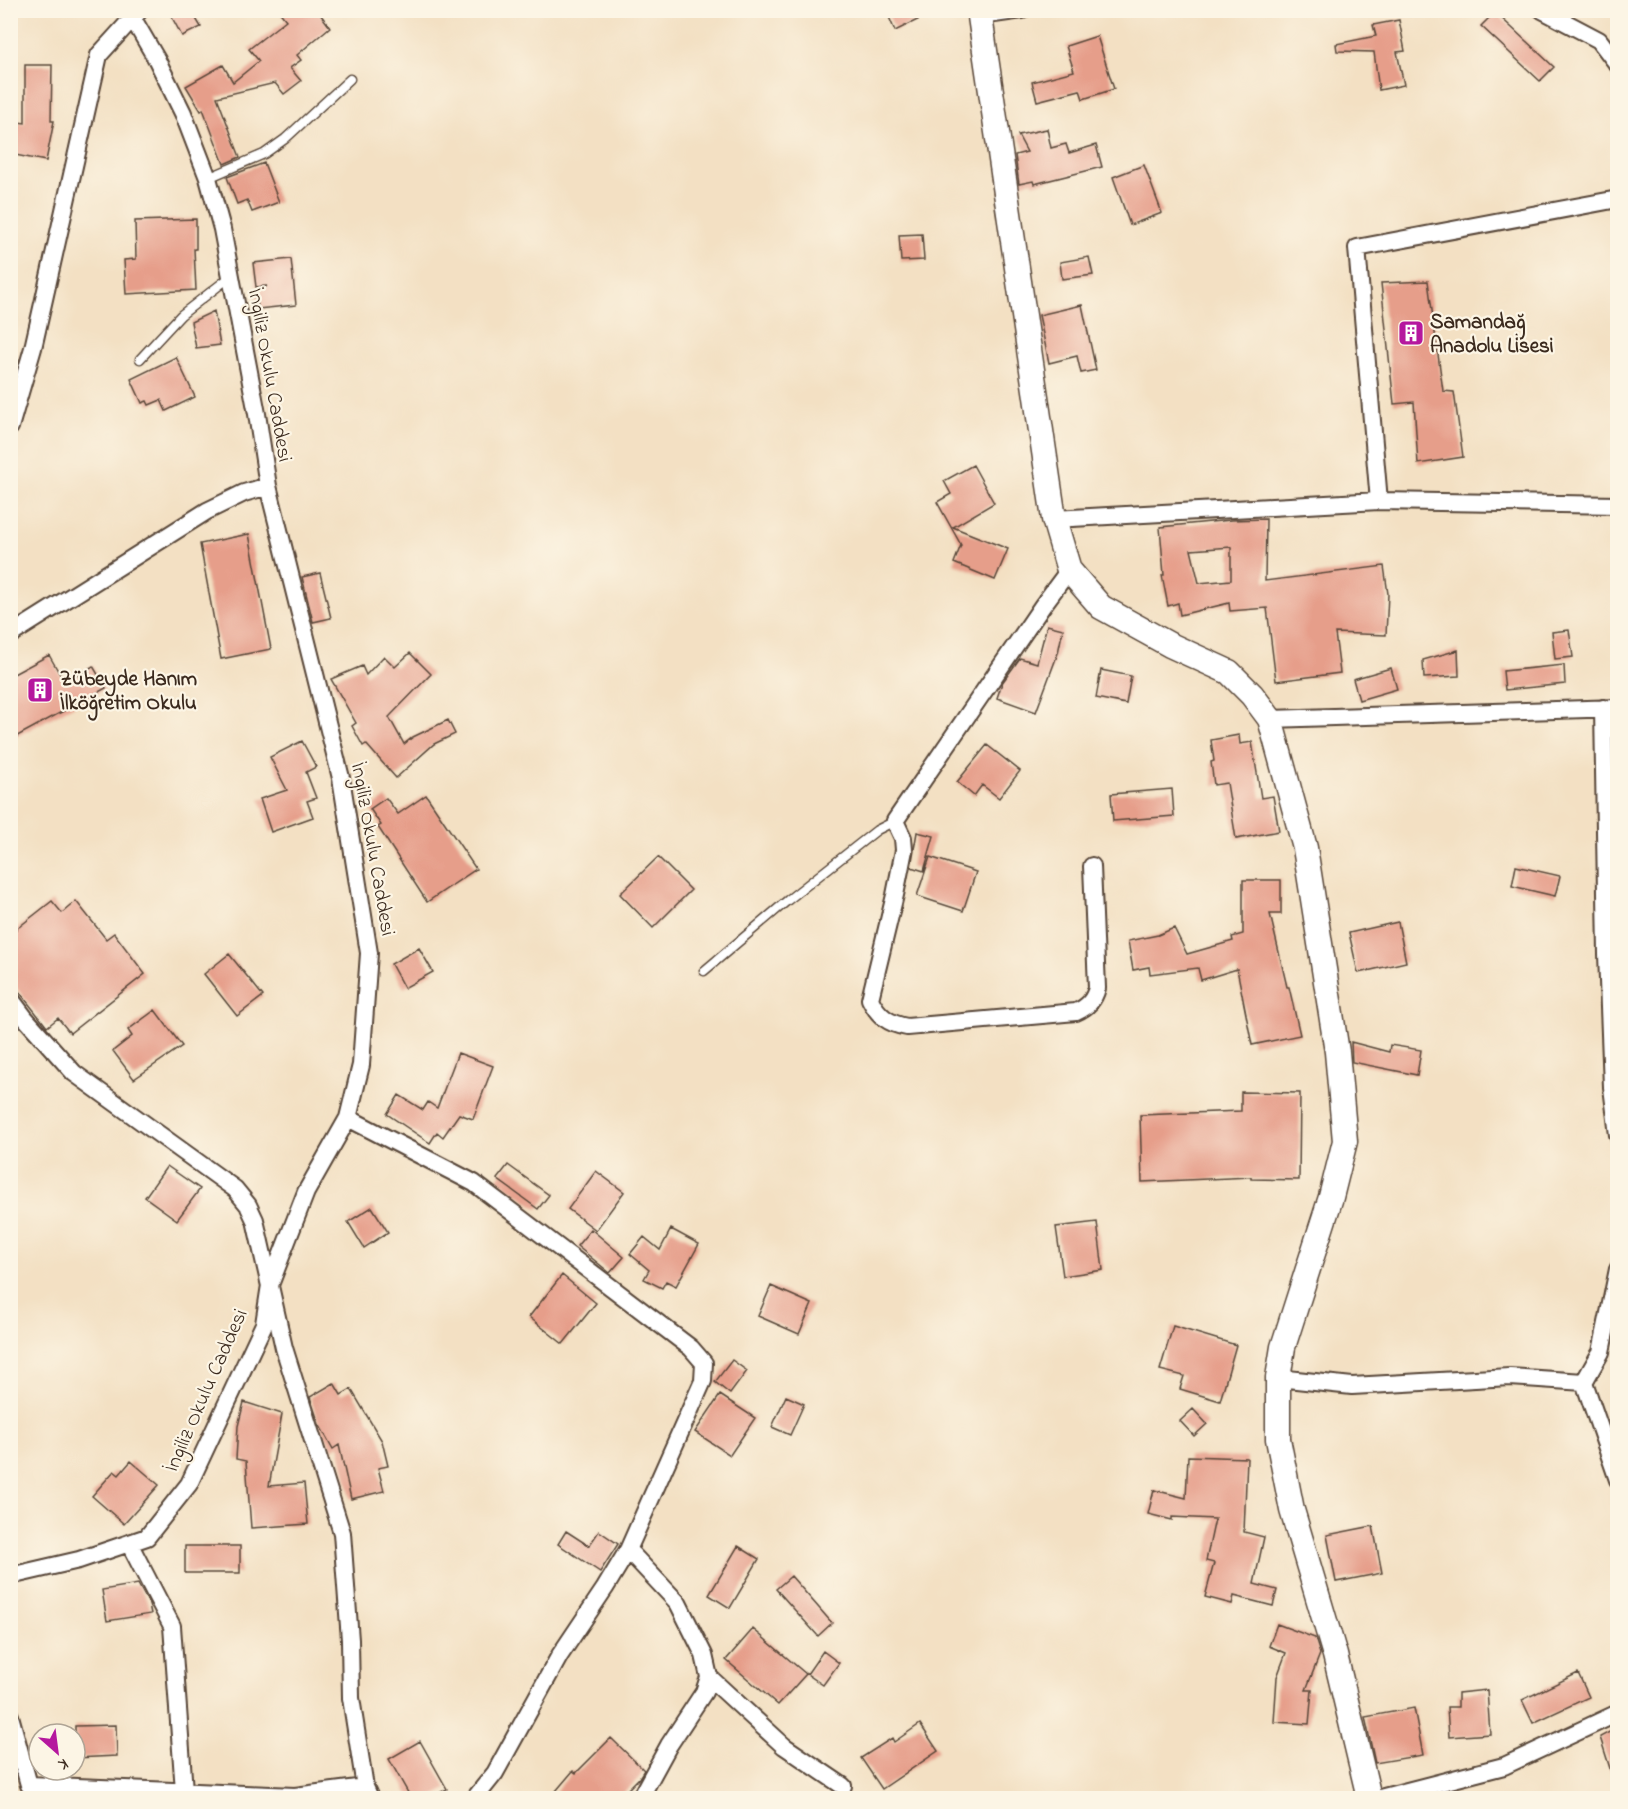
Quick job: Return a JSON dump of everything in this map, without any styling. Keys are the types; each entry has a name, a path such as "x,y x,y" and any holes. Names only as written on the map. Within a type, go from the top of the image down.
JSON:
{"street":[{"path":"1022,10 979,13 1054,519 1070,570 1101,607 1170,645 1229,672 1252,695 1270,719 1305,848 1337,1052 1345,1141 1331,1197 1283,1347 1278,1378 1278,1439 1292,1510 1335,1655 1367,1789 1366,1798"},
{"path":"1542,10 1612,45 1617,65"},
{"path":"10,428 33,348 99,55 132,13"},
{"name":"İngiliz Okulu Caddesi","path":"10,1576 79,1560 147,1537 189,1484 264,1324 270,1285 306,1192 348,1118 361,1065 369,953 341,778 268,486 257,414 222,229 208,178 183,113 132,13"},
{"path":"1379,501 1357,248 1617,199"},
{"path":"10,635 207,512 244,493 268,486"},
{"path":"1054,519 1379,501 1617,505"},
{"path":"1070,570 1043,605 895,821 903,838 904,850 870,999 880,1016 897,1025 907,1027 1076,1012 1088,1005 1097,988 1092,866"},
{"path":"1270,719 1610,708 1612,1088 1617,1135"},
{"path":"10,998 24,1018 74,1073 235,1189 248,1205 255,1220 284,1348 342,1533 350,1640 351,1698 368,1793 295,1796 29,1785 10,1716"},
{"path":"348,1118 474,1183 691,1348 704,1363 703,1381 628,1550 560,1654 495,1773 475,1798"},
{"path":"1617,1269 1601,1352 1584,1382 1617,1480"},
{"path":"1278,1378 1352,1386 1510,1377 1584,1382"},
{"path":"129,1543 172,1626 184,1791"},
{"path":"628,1550 678,1603 704,1655 709,1677 704,1692 669,1745 640,1798"},
{"path":"709,1677 784,1746 843,1786"},
{"path":"1380,1798 1504,1766 1617,1713"}],"lane":[{"path":"208,178 264,154 285,139 350,79"},
{"path":"140,359 181,315 230,277"},
{"path":"704,971 788,900 877,830 895,821"}],"building":[{"path":"168,10 191,10 201,27 182,36"},
{"path":"278,10 317,10 330,27 297,55 301,60 290,68 301,81 284,94 275,83 217,97 240,157 224,164 203,109 201,111 186,86 223,65 233,82 259,61 249,49 286,20"},
{"path":"886,10 938,10 895,31"},
{"path":"1495,12 1554,67 1540,81 1481,26"},
{"path":"1399,20 1405,51 1397,52 1404,85 1379,90 1374,52 1337,51 1336,44 1376,36 1373,25"},
{"path":"1097,36 1114,89 1083,99 1080,90 1037,101 1032,82 1074,71 1066,46"},
{"path":"25,65 52,65 51,121 54,121 46,161 10,154 10,121 25,123"},
{"path":"1047,129 1051,148 1066,144 1069,153 1096,145 1102,167 1034,184 1033,181 1019,184 1015,155 1027,152 1018,135"},
{"path":"264,163 279,202 252,212 247,200 237,204 227,177"},
{"path":"1144,165 1162,213 1130,225 1113,177"},
{"path":"196,219 196,249 194,249 196,290 126,294 124,260 136,259 135,221"},
{"path":"922,234 924,260 901,261 899,235"},
{"path":"1089,257 1093,275 1062,279 1060,262"},
{"path":"291,259 296,305 258,309 256,291 267,286 256,287 253,263"},
{"name":"Samandağ Anadolu Lisesi","path":"1428,281 1443,391 1454,392 1463,457 1418,464 1414,402 1394,404 1381,283"},
{"path":"1082,305 1096,370 1081,373 1077,356 1049,363 1039,315"},
{"path":"214,311 220,345 196,348 191,322"},
{"path":"176,357 195,397 166,411 161,400 149,405 147,401 142,403 131,379"},
{"path":"973,465 994,503 953,527 1008,549 995,580 954,563 961,545 937,502 951,494 944,481"},
{"path":"1266,519 1265,581 1384,566 1388,594 1386,635 1335,633 1340,673 1276,681 1267,608 1230,611 1229,603 1180,615 1178,603 1168,606 1162,575 1164,575 1160,527","holes":["1231,547 1231,580 1199,583 1191,550"]},
{"path":"249,534 271,649 221,659 200,544"},
{"path":"320,573 331,618 313,622 302,577"},
{"path":"1047,625 1063,629 1058,653 1036,712 997,698 1002,683 1020,658 1037,663"},
{"path":"1569,630 1573,657 1555,659 1552,632"},
{"path":"1458,650 1459,676 1424,678 1423,660"},
{"path":"410,653 431,674 389,717 404,744 413,737 448,720 455,734 434,744 396,778 366,744 363,746 352,726 356,723 331,679 362,666 366,675 384,656 395,667"},
{"name":"Zübeyde Hanım İlköğretim Okulu","path":"49,655 65,683 93,666 106,688 10,740 10,676"},
{"path":"1564,665 1565,684 1505,690 1503,671"},
{"path":"1391,668 1397,689 1359,700 1353,679"},
{"path":"1101,670 1131,676 1126,704 1096,698"},
{"path":"1239,735 1240,744 1252,742 1261,798 1273,796 1279,831 1236,839 1227,783 1214,785 1211,740"},
{"path":"302,741 316,767 306,772 316,798 307,801 313,817 271,832 260,799 287,790 270,757"},
{"path":"987,745 1020,771 999,798 982,785 974,796 957,782"},
{"path":"1172,789 1174,816 1113,821 1111,794"},
{"path":"426,795 476,869 427,902 378,827 381,825 370,809 386,798 398,814"},
{"path":"917,832 934,836 924,871 911,867"},
{"path":"658,857 691,890 653,928 620,894"},
{"path":"930,857 976,872 963,911 917,896"},
{"path":"1516,866 1560,876 1555,896 1512,886"},
{"path":"1243,880 1281,880 1281,914 1270,914 1300,1035 1252,1045 1237,969 1201,980 1198,968 1150,974 1149,967 1133,970 1128,941 1158,935 1174,928 1187,954 1233,941 1232,937 1243,934"},
{"path":"52,901 62,913 76,901 106,939 114,933 145,974 70,1033 58,1018 47,1027 10,980 10,934"},
{"path":"1398,922 1406,962 1358,973 1349,933"},
{"path":"419,948 433,972 404,988 391,964"},
{"path":"229,954 263,996 237,1016 204,974"},
{"path":"155,1010 182,1046 134,1079 113,1051 132,1036 128,1030"},
{"path":"1351,1042 1389,1052 1390,1045 1421,1050 1417,1075 1352,1062"},
{"path":"458,1053 493,1066 473,1119 459,1114 443,1137 437,1132 430,1143 387,1114 399,1095 423,1110 428,1102 437,1108"},
{"path":"1241,1092 1300,1093 1299,1180 1251,1179 1251,1177 1142,1182 1140,1115 1241,1111"},
{"path":"508,1165 549,1195 538,1209 497,1179"},
{"path":"167,1166 200,1189 177,1220 145,1197"},
{"path":"596,1171 624,1192 596,1230 568,1209"},
{"path":"372,1207 388,1232 364,1248 348,1222"},
{"path":"1097,1222 1103,1270 1063,1276 1056,1227"},
{"path":"591,1229 624,1257 610,1273 577,1246"},
{"path":"671,1229 699,1244 676,1286 666,1281 662,1288 644,1279 649,1270 630,1254 644,1237 660,1250"},
{"path":"562,1275 596,1303 563,1344 529,1317"},
{"path":"771,1286 812,1304 799,1334 758,1316"},
{"path":"1173,1326 1236,1345 1220,1401 1180,1389 1184,1376 1160,1370"},
{"path":"732,1360 747,1371 730,1394 715,1382"},
{"path":"334,1383 341,1395 351,1389 382,1441 388,1466 378,1468 384,1491 351,1499 339,1445 333,1449 319,1424 310,1397"},
{"path":"720,1395 755,1418 730,1455 695,1432"},
{"path":"786,1396 804,1404 790,1435 772,1427"},
{"path":"244,1402 282,1414 269,1486 304,1483 308,1524 251,1528 246,1461 236,1459 238,1426"},
{"path":"1193,1409 1207,1424 1194,1436 1180,1421"},
{"path":"1188,1456 1247,1458 1244,1532 1264,1537 1254,1584 1277,1590 1273,1606 1234,1596 1232,1604 1205,1597 1214,1563 1206,1561 1215,1519 1172,1517 1172,1520 1148,1514 1154,1490 1186,1498"},
{"path":"131,1461 159,1485 124,1524 92,1496 114,1471 119,1475"},
{"path":"1373,1526 1382,1573 1336,1582 1327,1535"},
{"path":"566,1531 589,1546 599,1531 618,1544 600,1572 558,1544"},
{"path":"185,1546 240,1546 240,1573 185,1573"},
{"path":"738,1546 759,1559 730,1608 709,1595"},
{"path":"791,1576 832,1623 818,1636 776,1589"},
{"path":"138,1584 149,1604 151,1614 107,1621 102,1590"},
{"path":"1277,1624 1315,1638 1320,1654 1306,1690 1312,1690 1309,1724 1274,1722 1277,1677 1286,1653 1269,1646"},
{"path":"753,1629 806,1674 778,1705 726,1660"},
{"path":"823,1651 839,1663 823,1685 807,1674"},
{"path":"1578,1673 1589,1697 1533,1723 1522,1700"},
{"path":"1487,1690 1490,1734 1449,1737 1447,1707 1458,1707 1458,1693"},
{"path":"1414,1708 1423,1755 1375,1763 1365,1717"},
{"path":"920,1724 938,1751 882,1789 861,1758 892,1738 894,1742"},
{"path":"116,1725 117,1756 87,1757 87,1726"},
{"path":"1617,1728 1617,1781 1614,1781 1600,1737"},
{"path":"611,1738 644,1770 619,1798 550,1798 573,1771 576,1773"},
{"path":"420,1741 447,1789 430,1798 411,1798 389,1759"}],"place":[{"name":"Samandağ Anadolu Lisesi","path":"1411,333"},
{"name":"Zübeyde Hanım İlköğretim Okulu","path":"40,690"}]}
